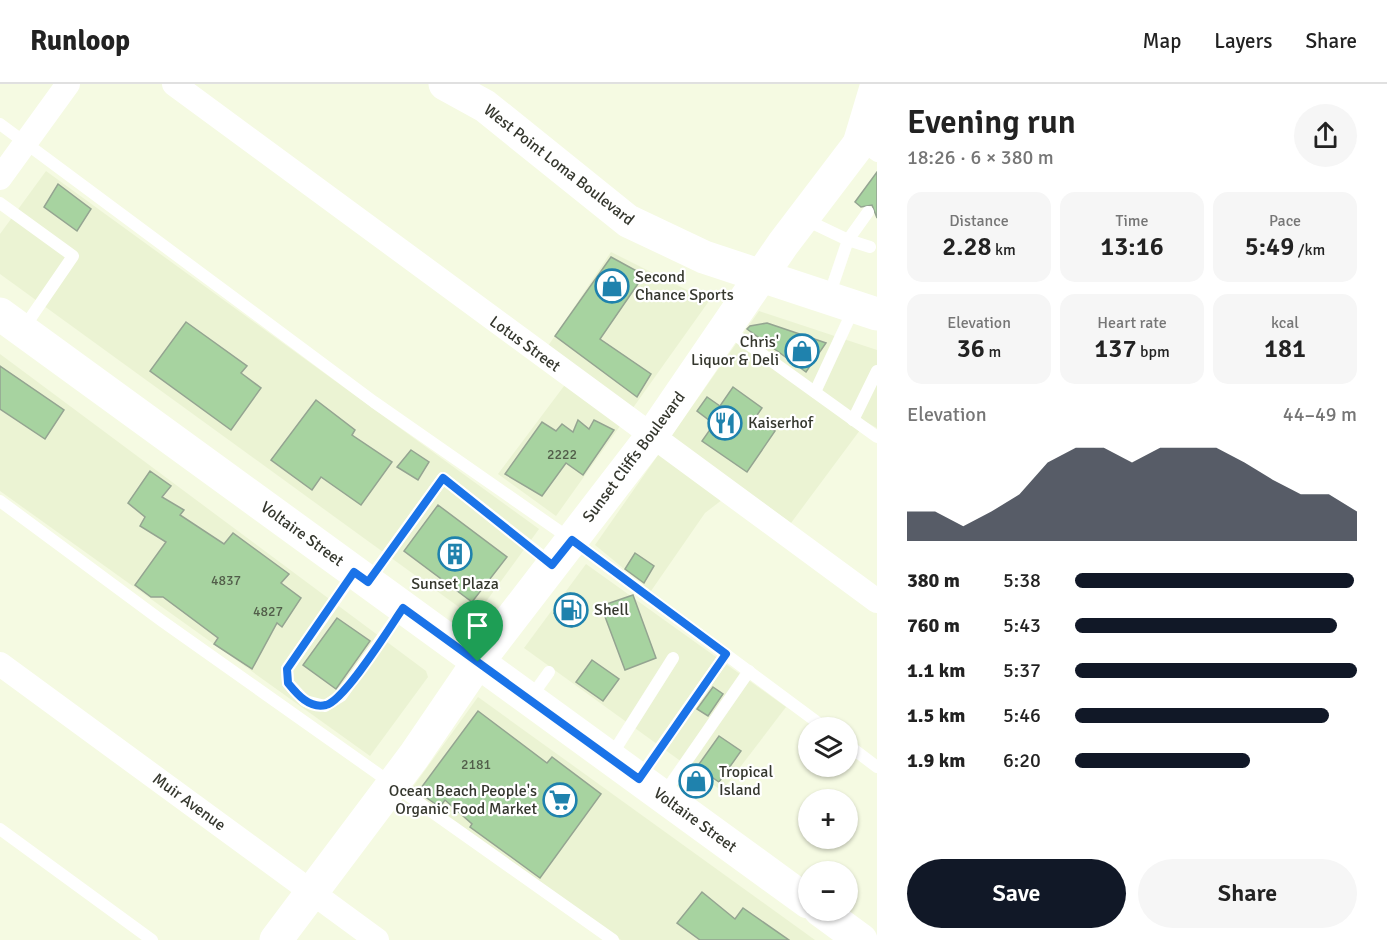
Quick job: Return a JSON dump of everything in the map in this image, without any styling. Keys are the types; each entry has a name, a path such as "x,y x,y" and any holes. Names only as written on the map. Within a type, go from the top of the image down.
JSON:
{"main road":[{"name":"West Point Loma Boulevard","path":"445,84 485,106 628,221 704,257 853,306"},
{"name":"Sunset Cliffs Boulevard","path":"276,940 392,784 478,662 525,610 651,437 761,275 802,219 871,142 877,84"},
{"name":"Voltaire Street","path":"11,322 798,895"},
{"path":"835,921 861,940"}],"street":[{"path":"0,178 68,84"},
{"name":"Lotus Street","path":"174,84 877,601"},
{"name":"Muir Avenue","path":"0,664 377,940"}],"lane":[{"path":"0,124 374,402 561,558"},
{"path":"0,203 73,256 11,322"},
{"path":"815,392 853,306 848,240 868,212"},
{"path":"802,219 870,248"},
{"path":"726,328 877,437"},
{"path":"853,420 877,371"},
{"path":"403,608 340,696 325,706 305,701 288,683 287,669 443,478 561,558 603,569 726,654 810,717"},
{"path":"0,501 162,621 614,940"},
{"path":"650,788 726,654"},
{"path":"609,758 673,658"},
{"path":"650,788 749,671"},
{"path":"529,700 549,672"},
{"path":"858,753 877,767"},
{"path":"0,829 152,940"}],"shaded area":[{"path":"46,171 539,529 474,618 0,274 0,234"},
{"path":"611,252 709,301 556,516 498,474 576,370 548,346"},
{"path":"759,311 877,350 877,428 866,422 791,523 740,486 705,513 651,591 595,545"},
{"path":"0,354 426,671 428,677 370,756 0,491"},
{"path":"586,564 786,707 722,791 524,648"},
{"path":"478,697 815,940 621,940 410,791"}],"building":[{"path":"877,172 877,218 872,205 861,207 855,202"},
{"path":"58,184 91,209 77,231 44,207"},
{"path":"611,257 644,275 600,339 651,374 637,397 555,336"},
{"path":"186,322 247,366 241,373 261,388 231,430 150,371"},
{"path":"767,323 826,343 806,372 747,329 750,326"},
{"path":"0,366 64,410 45,439 0,409"},
{"path":"733,387 762,408 755,418 775,431 747,472 702,441 714,424 697,411 707,397 720,406"},
{"path":"316,400 355,430 352,435 392,462 361,505 321,477 312,490 271,460"},
{"path":"578,420 589,429 594,420 614,430 583,475 566,463 542,496 505,474 542,422 556,431 562,424 573,432"},
{"path":"411,450 429,462 418,480 397,467"},
{"path":"150,471 171,486 162,497 184,510 180,515 224,544 233,533 289,574 281,583 301,598 282,627 277,623 252,669 214,644 218,638 163,597 151,597 135,585 166,542 140,526 145,517 128,503"},
{"name":"Sunset Plaza","path":"438,505 507,557 472,602 404,551"},
{"path":"635,553 654,566 644,583 625,569"},
{"path":"570,593 587,606 572,627 554,613"},
{"path":"633,595 656,658 625,670 601,606"},
{"path":"337,618 370,641 336,689 303,665"},
{"path":"592,660 619,679 603,701 576,682"},
{"path":"713,687 723,694 708,716 697,709"},
{"path":"478,711 547,763 552,757 601,794 540,878 470,827 472,824 445,800 440,807 418,792"},
{"path":"719,736 741,751 719,782 697,767"},
{"path":"702,892 735,919 743,908 789,940 700,940 677,923"}],"place":[{"name":"Second Chance Sports","path":"612,286"},
{"name":"Chris' Liquor & Deli","path":"802,351"},
{"name":"Kaiserhof","path":"725,423"},
{"name":"Sunset Plaza","path":"455,554"},
{"name":"Shell","path":"571,610"},
{"name":"Tropical Island","path":"696,781"},
{"name":"Ocean Beach People's Organic Food Market","path":"560,800"}],"route":[{"path":"443,478 552,565 572,540 726,654 639,779 478,662 403,608 353,679 333,702 325,706 305,701 288,683 286,675 287,669 354,572 368,582 443,478"}]}
